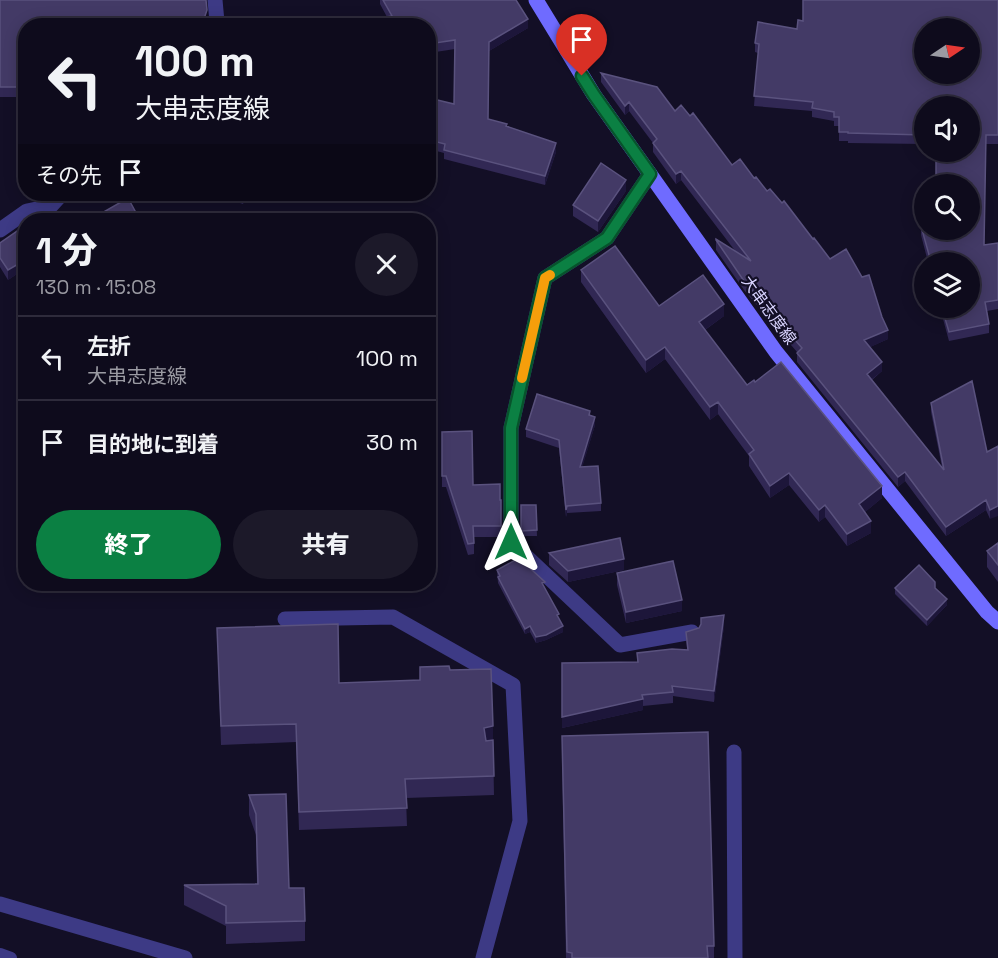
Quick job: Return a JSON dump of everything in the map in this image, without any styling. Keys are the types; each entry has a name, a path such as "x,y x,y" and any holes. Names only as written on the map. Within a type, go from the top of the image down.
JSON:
{"main road":[{"name":"大串志度線","path":"536,0 594,95 776,352 987,612 998,622"}],"street":[{"path":"215,0 217,18"},
{"path":"650,174 607,238 545,278 511,428 511,542 620,645 692,632"},
{"path":"24,213 51,206 56,201"},
{"path":"0,230 18,217"},
{"path":"285,619 393,617 513,685 520,821 483,958"},
{"path":"734,752 735,958"},
{"path":"0,904 185,958"}],"lane":[{"path":"0,954 11,958"}],"building":[{"path":"0,0 206,0 206,18 18,18 18,87 0,87"},
{"path":"383,0 516,0 528,19 489,42 488,119 556,143 545,176 444,150 445,144 436,142 436,100 454,104 455,40 436,43 436,18 381,18 392,16"},
{"path":"803,0 998,0 998,135 986,135 984,245 998,243 998,300 985,302 989,324 949,332 945,318 980,318 980,252 928,252 925,240 980,240 980,174 936,174 936,162 980,162 980,96 914,96 914,135 839,132 839,117 834,117 834,112 812,108 813,102 754,96 759,44 755,43 758,22 797,29 798,20 803,21"},
{"path":"601,73 657,87 675,111 681,105 690,116 693,113 732,165 740,159 767,191 770,189 782,203 784,201 830,259 846,249 862,277 869,275 888,330 864,340 882,362 867,374 944,470 931,403 972,381 987,452 998,446 998,506 990,510 986,500 946,527 905,472 898,477 797,353 802,348 744,281 716,239 751,261 681,171 676,174 653,143 657,139 629,102 625,106"},
{"path":"601,163 626,180 598,221 573,205"},
{"path":"123,201 130,201 136,213 102,213"},
{"path":"18,231 18,264 8,270 0,258 0,243"},
{"path":"615,246 659,306 703,275 724,304 699,322 747,385 754,380 755,382 781,362 882,486 859,504 871,521 847,534 825,505 819,510 789,473 770,486 749,454 754,450 718,402 710,407 665,347 646,360 581,270"},
{"path":"537,394 590,411 589,415 595,417 580,467 598,466 601,503 567,506 566,510 559,440 526,429"},
{"path":"472,431 473,485 500,484 501,526 473,526 474,543 468,544 446,476 442,476 442,432"},
{"path":"521,505 536,505 537,530 521,531"},
{"path":"620,538 624,559 568,571 549,553"},
{"path":"998,543 998,565 987,551"},
{"path":"519,558 545,582 542,583 559,614 557,615 563,626 546,635 536,637 530,626 525,629 498,577 500,576 497,570"},
{"path":"673,561 682,600 626,612 617,573"},
{"path":"919,565 935,582 935,588 947,599 927,620 895,588"},
{"path":"724,615 714,691 672,686 673,692 642,695 643,699 562,717 562,663 638,662 637,653 672,649 688,650 686,632 699,628 701,618"},
{"path":"338,624 339,683 420,680 420,667 449,666 450,670 491,669 493,726 484,728 486,741 493,740 494,776 405,779 407,808 299,812 296,724 221,726 217,628"},
{"path":"708,732 714,946 707,946 708,958 572,958 572,953 567,952 562,736"},
{"path":"286,794 289,888 304,888 305,921 226,923 226,906 184,885 258,884 256,814 249,795"}],"slow traffic":[{"path":"522,378 545,278 550,275"}],"route":[{"path":"511,542 511,428 545,278 607,238 650,174 582,76"}]}
